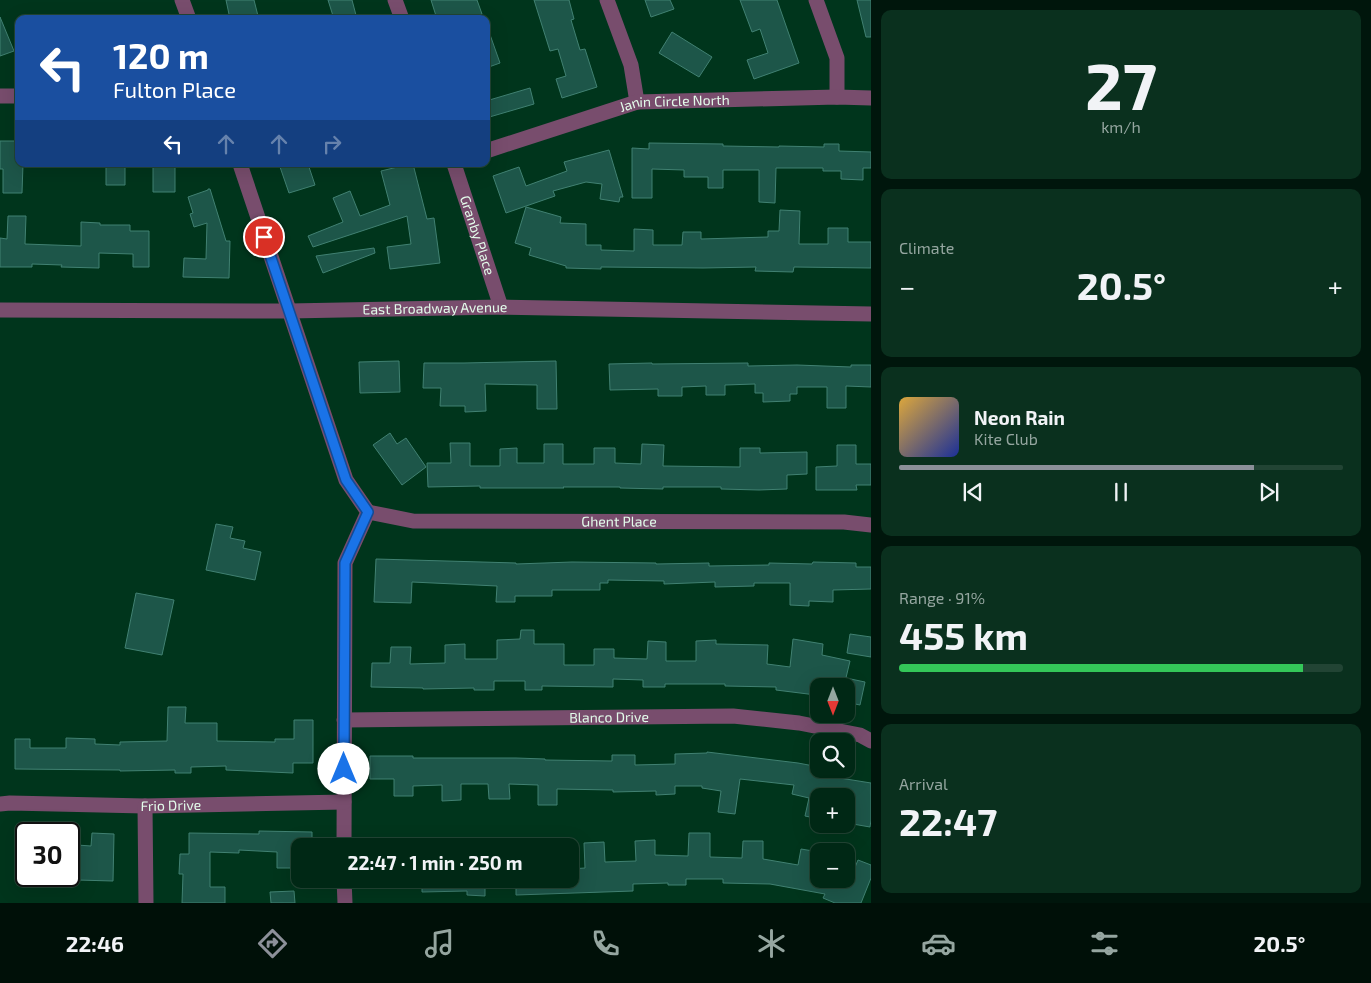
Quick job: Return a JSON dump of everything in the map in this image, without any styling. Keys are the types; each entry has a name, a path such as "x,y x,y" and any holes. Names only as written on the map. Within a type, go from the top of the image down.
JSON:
{"street":[{"path":"182,0 188,15"},
{"path":"395,0 401,15"},
{"path":"607,0 631,65 637,102"},
{"path":"816,0 837,58 837,97"},
{"path":"0,96 15,96"},
{"name":"Janin Circle North","path":"490,150 637,102 837,97 871,98"},
{"path":"241,167 346,480 368,512 345,563 344,838"},
{"name":"Granby Place","path":"455,167 501,307"},
{"name":"East Broadway Avenue","path":"0,310 289,310 501,307 871,314"},
{"name":"Ghent Place","path":"368,512 413,520 844,522 871,525"},
{"name":"Blanco Drive","path":"344,720 733,716 799,723 860,735 871,740"},
{"name":"Frio Drive","path":"0,804 10,802 145,806 344,802"},
{"path":"145,806 146,903"},
{"path":"344,888 345,903"}],"building":[{"path":"226,0 254,0 258,15 229,15"},
{"path":"328,0 352,0 356,15 333,15"},
{"path":"431,0 477,0 482,14 479,15 436,15"},
{"path":"534,0 569,0 574,19 571,20 580,50 585,49 597,87 562,98 556,79 566,76 558,49 550,51"},
{"path":"645,0 670,0 674,9 651,17"},
{"path":"740,0 777,0 799,63 754,79 747,60 768,53 760,29 752,32"},
{"path":"857,0 871,0 871,37 866,37"},
{"path":"0,17 14,51 0,56"},
{"path":"672,32 712,57 699,77 659,53"},
{"path":"490,35 500,63 490,67"},
{"path":"530,88 534,104 490,117 490,100"},
{"path":"0,141 15,141 15,167 23,167 22,193 3,193 3,169 0,169"},
{"path":"649,143 779,147 824,147 824,144 839,144 839,151 871,152 871,168 863,168 863,180 841,179 841,171 823,171 823,168 776,168 775,203 759,202 759,170 723,170 723,188 708,188 708,177 684,177 684,170 652,169 652,198 632,198 632,148 649,149"},
{"path":"609,150 623,197 620,197 619,202 600,199 602,184 586,182 553,191 555,196 506,213 493,176 519,167 526,186 567,171 564,162"},
{"path":"106,167 125,167 125,185 106,185"},
{"path":"153,167 175,167 175,192 153,192"},
{"path":"280,167 309,167 315,185 289,193"},
{"path":"398,167 414,167 427,219 434,218 440,263 390,269 387,247 411,244 407,216 313,247 308,236 343,222 333,198 350,191 360,216 390,205 381,171"},
{"path":"210,189 226,241 230,241 229,278 183,277 184,258 206,259 207,223 194,227 190,214 193,213 188,197"},
{"path":"526,207 561,217 560,223 586,224 586,245 601,245 601,250 634,251 634,229 653,230 653,245 682,245 683,232 701,232 701,239 768,237 768,231 779,231 780,210 800,211 799,244 828,244 828,228 848,228 848,242 871,242 871,268 794,267 793,272 755,271 756,267 566,268 566,266 529,255 531,248 515,243"},
{"path":"8,216 26,216 25,244 81,246 81,222 100,223 100,225 130,225 130,231 149,231 149,267 133,267 133,254 99,253 99,268 32,264 32,267 0,267 0,238 7,239"},
{"path":"374,248 375,253 323,273 316,256"},
{"path":"399,361 400,392 360,393 359,362"},
{"path":"556,361 557,409 537,409 537,385 485,384 486,411 465,412 465,406 440,406 441,388 423,388 424,363"},
{"path":"748,363 748,366 851,367 851,365 871,365 871,387 846,386 846,408 827,408 827,387 797,387 797,394 790,394 790,401 763,402 763,393 755,393 755,384 725,385 725,395 706,395 706,386 682,387 682,396 658,396 658,389 610,390 609,364"},
{"path":"390,433 397,444 406,438 426,467 402,485 373,445"},
{"path":"450,443 470,443 470,466 500,466 500,449 517,448 517,463 544,463 544,444 563,444 563,464 594,464 594,448 615,448 615,463 641,464 642,444 664,445 663,466 740,467 740,448 760,448 760,453 807,452 807,474 787,475 787,489 759,490 721,489 721,487 663,487 663,489 620,487 428,487 427,463 451,463"},
{"path":"837,445 856,445 856,464 871,464 871,485 856,485 857,490 816,490 816,467 837,466"},
{"path":"216,524 233,527 230,538 245,541 243,548 261,552 255,580 206,570"},
{"path":"376,559 516,564 572,562 709,563 709,566 769,565 769,563 812,564 813,562 856,563 856,567 871,567 871,589 833,590 833,602 809,601 809,606 790,605 790,583 754,583 754,586 715,587 715,582 664,584 664,581 608,580 608,583 600,583 600,590 552,590 552,596 515,596 515,602 496,602 497,586 412,582 411,603 374,602"},
{"path":"136,593 174,600 162,655 125,648"},
{"path":"521,630 534,630 534,644 564,644 564,665 594,665 594,649 614,649 614,658 647,659 648,641 666,642 666,661 696,661 696,641 716,640 716,644 768,645 767,664 790,667 793,639 823,644 822,655 850,661 846,678 810,678 810,694 776,690 776,687 725,686 725,684 665,684 665,687 643,687 643,680 613,679 613,687 542,686 542,690 525,690 525,681 494,681 494,690 474,690 474,688 371,687 372,663 390,663 391,647 411,647 410,664 445,663 445,645 465,644 465,659 497,659 497,640 520,639"},
{"path":"850,634 871,637 871,657 847,653"},
{"path":"855,680 865,682 860,705 855,704"},
{"path":"168,707 186,707 185,723 217,723 217,741 275,742 275,739 294,739 294,720 313,720 313,763 293,763 293,773 226,770 226,766 191,767 191,773 175,773 175,770 15,769 15,739 30,739 30,748 66,748 66,738 95,739 95,744 120,745 120,742 167,741"},
{"path":"707,753 798,763 810,765 810,778 840,778 871,783 870,827 855,824 855,788 810,788 810,817 805,816 809,798 792,794 794,785 740,779 735,814 718,812 721,791 702,788 702,786 675,786 675,794 656,795 656,791 613,792 613,790 557,789 557,805 538,805 538,785 509,784 510,799 489,799 488,784 461,784 461,800 442,801 442,785 413,786 413,796 394,796 394,779 370,779 370,756 612,761 612,755 635,755 635,765 675,764 675,754"},
{"path":"259,831 312,832 312,838 291,838 291,868 277,868 277,852 239,850 239,853 210,852 210,887 225,887 225,903 182,903 183,874 179,874 180,854 189,854 189,833 259,834"},
{"path":"92,833 114,834 113,881 80,880 80,845 91,846"},
{"path":"689,833 710,833 710,857 742,858 743,841 763,841 763,859 798,865 801,849 810,850 810,888 855,888 855,867 858,860 871,865 871,878 861,903 835,903 823,898 825,894 770,884 723,883 723,879 686,879 686,885 668,885 668,883 633,884 633,891 516,895 516,888 579,888 579,868 585,868 584,843 604,842 605,862 636,861 635,841 655,840 655,855 688,856"},
{"path":"422,888 485,888 485,896 467,895 467,891 422,892"},
{"path":"294,891 295,903 271,903 270,892"}],"route":[{"path":"264,237 346,480 368,512 345,563 344,769"}]}
